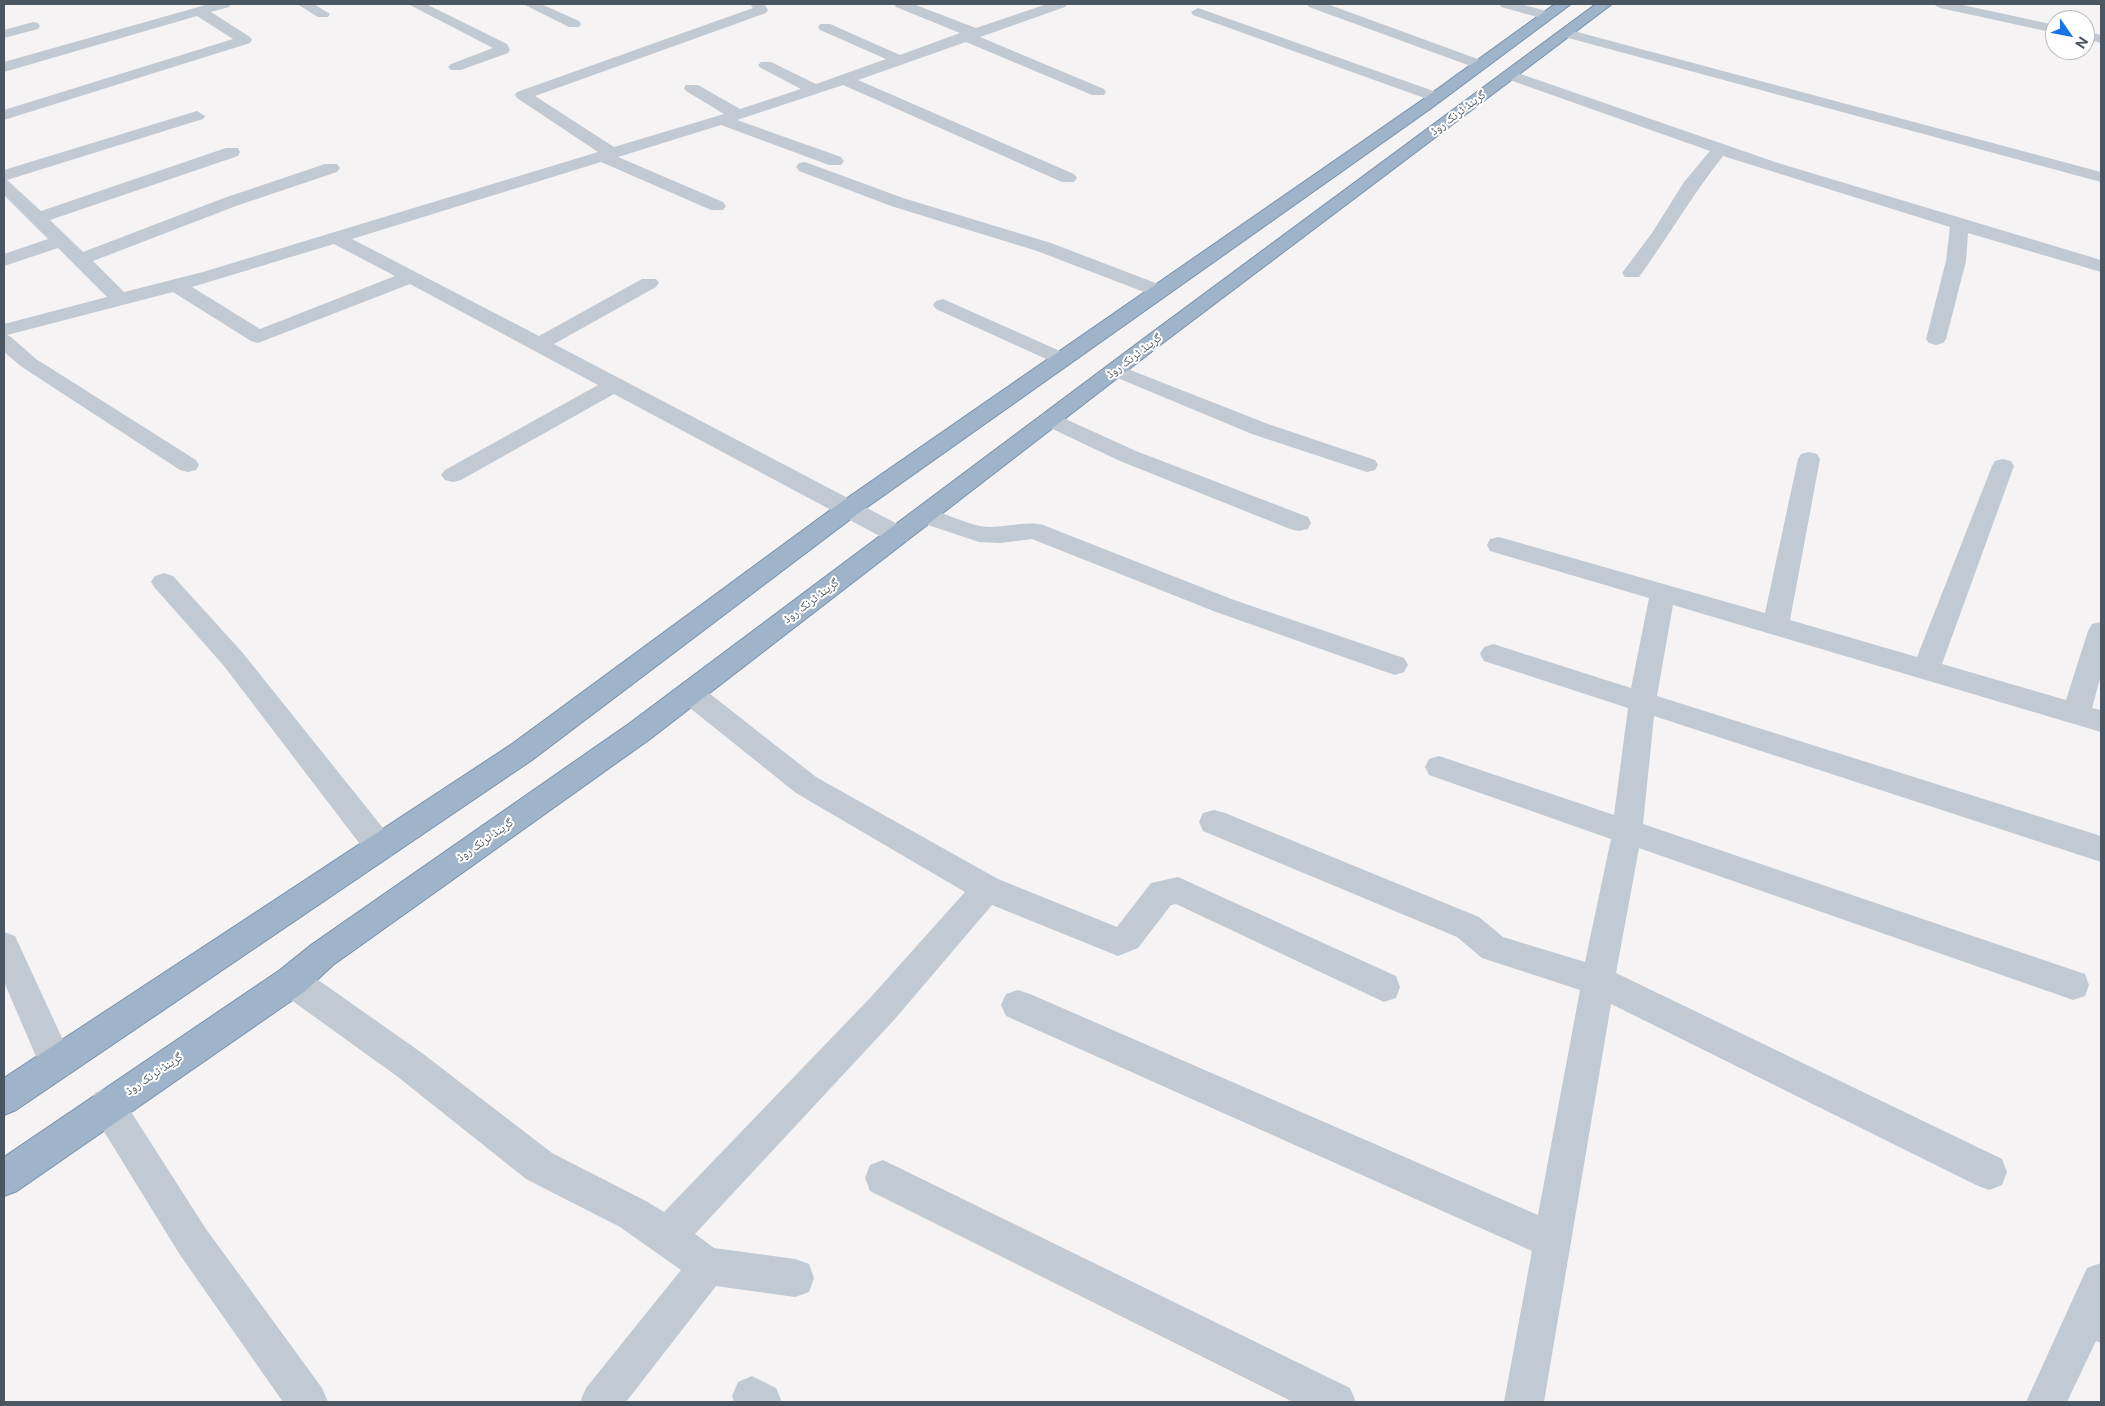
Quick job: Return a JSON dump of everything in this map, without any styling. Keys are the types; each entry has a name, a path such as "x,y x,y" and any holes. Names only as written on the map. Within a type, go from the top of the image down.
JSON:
{"highway":[{"name":"گرینڈ ٹرنک روڈ","path":"4,1178 107,1105 292,981 322,955 640,730 1115,370 1604,4"},
{"name":"گرینڈ ٹرنک روڈ","path":"4,1098 522,752 848,509 1436,97 1556,10"}],"street":[{"path":"4,66 224,4"},
{"path":"304,4 323,14"},
{"path":"415,4 502,47 503,50 456,67"},
{"path":"530,4 574,24"},
{"path":"717,206 606,155 523,95 761,10 757,4"},
{"path":"900,4 1098,92"},
{"path":"4,330 177,286 738,115 846,80 1060,4"},
{"path":"1314,4 1481,64"},
{"path":"1506,4 1556,10"},
{"path":"1940,4 2045,27"},
{"path":"4,115 245,40 199,11"},
{"path":"1198,12 1436,97"},
{"path":"4,34 33,26"},
{"path":"825,27 900,60"},
{"path":"1566,33 2101,177"},
{"path":"766,65 816,90"},
{"path":"1509,75 1720,149 1959,224 2101,266"},
{"path":"846,80 962,130"},
{"path":"846,80 1068,178"},
{"path":"692,88 738,115"},
{"path":"4,176 197,116"},
{"path":"721,120 880,178"},
{"path":"1632,273 1660,235 1690,186 1720,149"},
{"path":"37,218 232,152"},
{"path":"805,167 897,202 1044,247 1159,291"},
{"path":"79,260 230,202 332,168"},
{"path":"4,185 13,205 37,218 121,300"},
{"path":"908,188 938,198"},
{"path":"1936,339 1956,261 1959,224"},
{"path":"337,238 898,535"},
{"path":"4,260 60,241"},
{"path":"177,286 258,337 411,277"},
{"path":"538,344 649,283"},
{"path":"943,305 1062,359"},
{"path":"4,341 28,363 188,465"},
{"path":"1115,370 1260,429 1367,465"},
{"path":"453,475 614,385"},
{"path":"1050,419 1128,456 1299,523"},
{"path":"1776,625 1809,459"},
{"path":"1926,670 2003,466"},
{"path":"924,515 979,534 1000,535 1034,531 1225,606 1395,665"},
{"path":"1499,544 2101,721"},
{"path":"164,582 234,659 380,846"},
{"path":"1524,1402 1626,832 1642,702 1663,592"},
{"path":"2076,714 2100,640"},
{"path":"1493,654 2101,848"},
{"path":"690,693 806,785 987,889 1118,942 1127,938 1162,893 1178,890 1384,987"},
{"path":"1440,767 2073,985"},
{"path":"1214,822 1468,927 1494,948 1598,981 1989,1172"},
{"path":"667,1236 882,1009 987,889"},
{"path":"4,946 56,1063"},
{"path":"292,981 410,1065 539,1166 633,1214 667,1236 706,1266 796,1278"},
{"path":"1018,1005 1553,1241"},
{"path":"107,1105 193,1242 308,1402"},
{"path":"883,1178 1336,1402"},
{"path":"600,1402 690,1292 706,1266"},
{"path":"2046,1402 2097,1306"}]}
